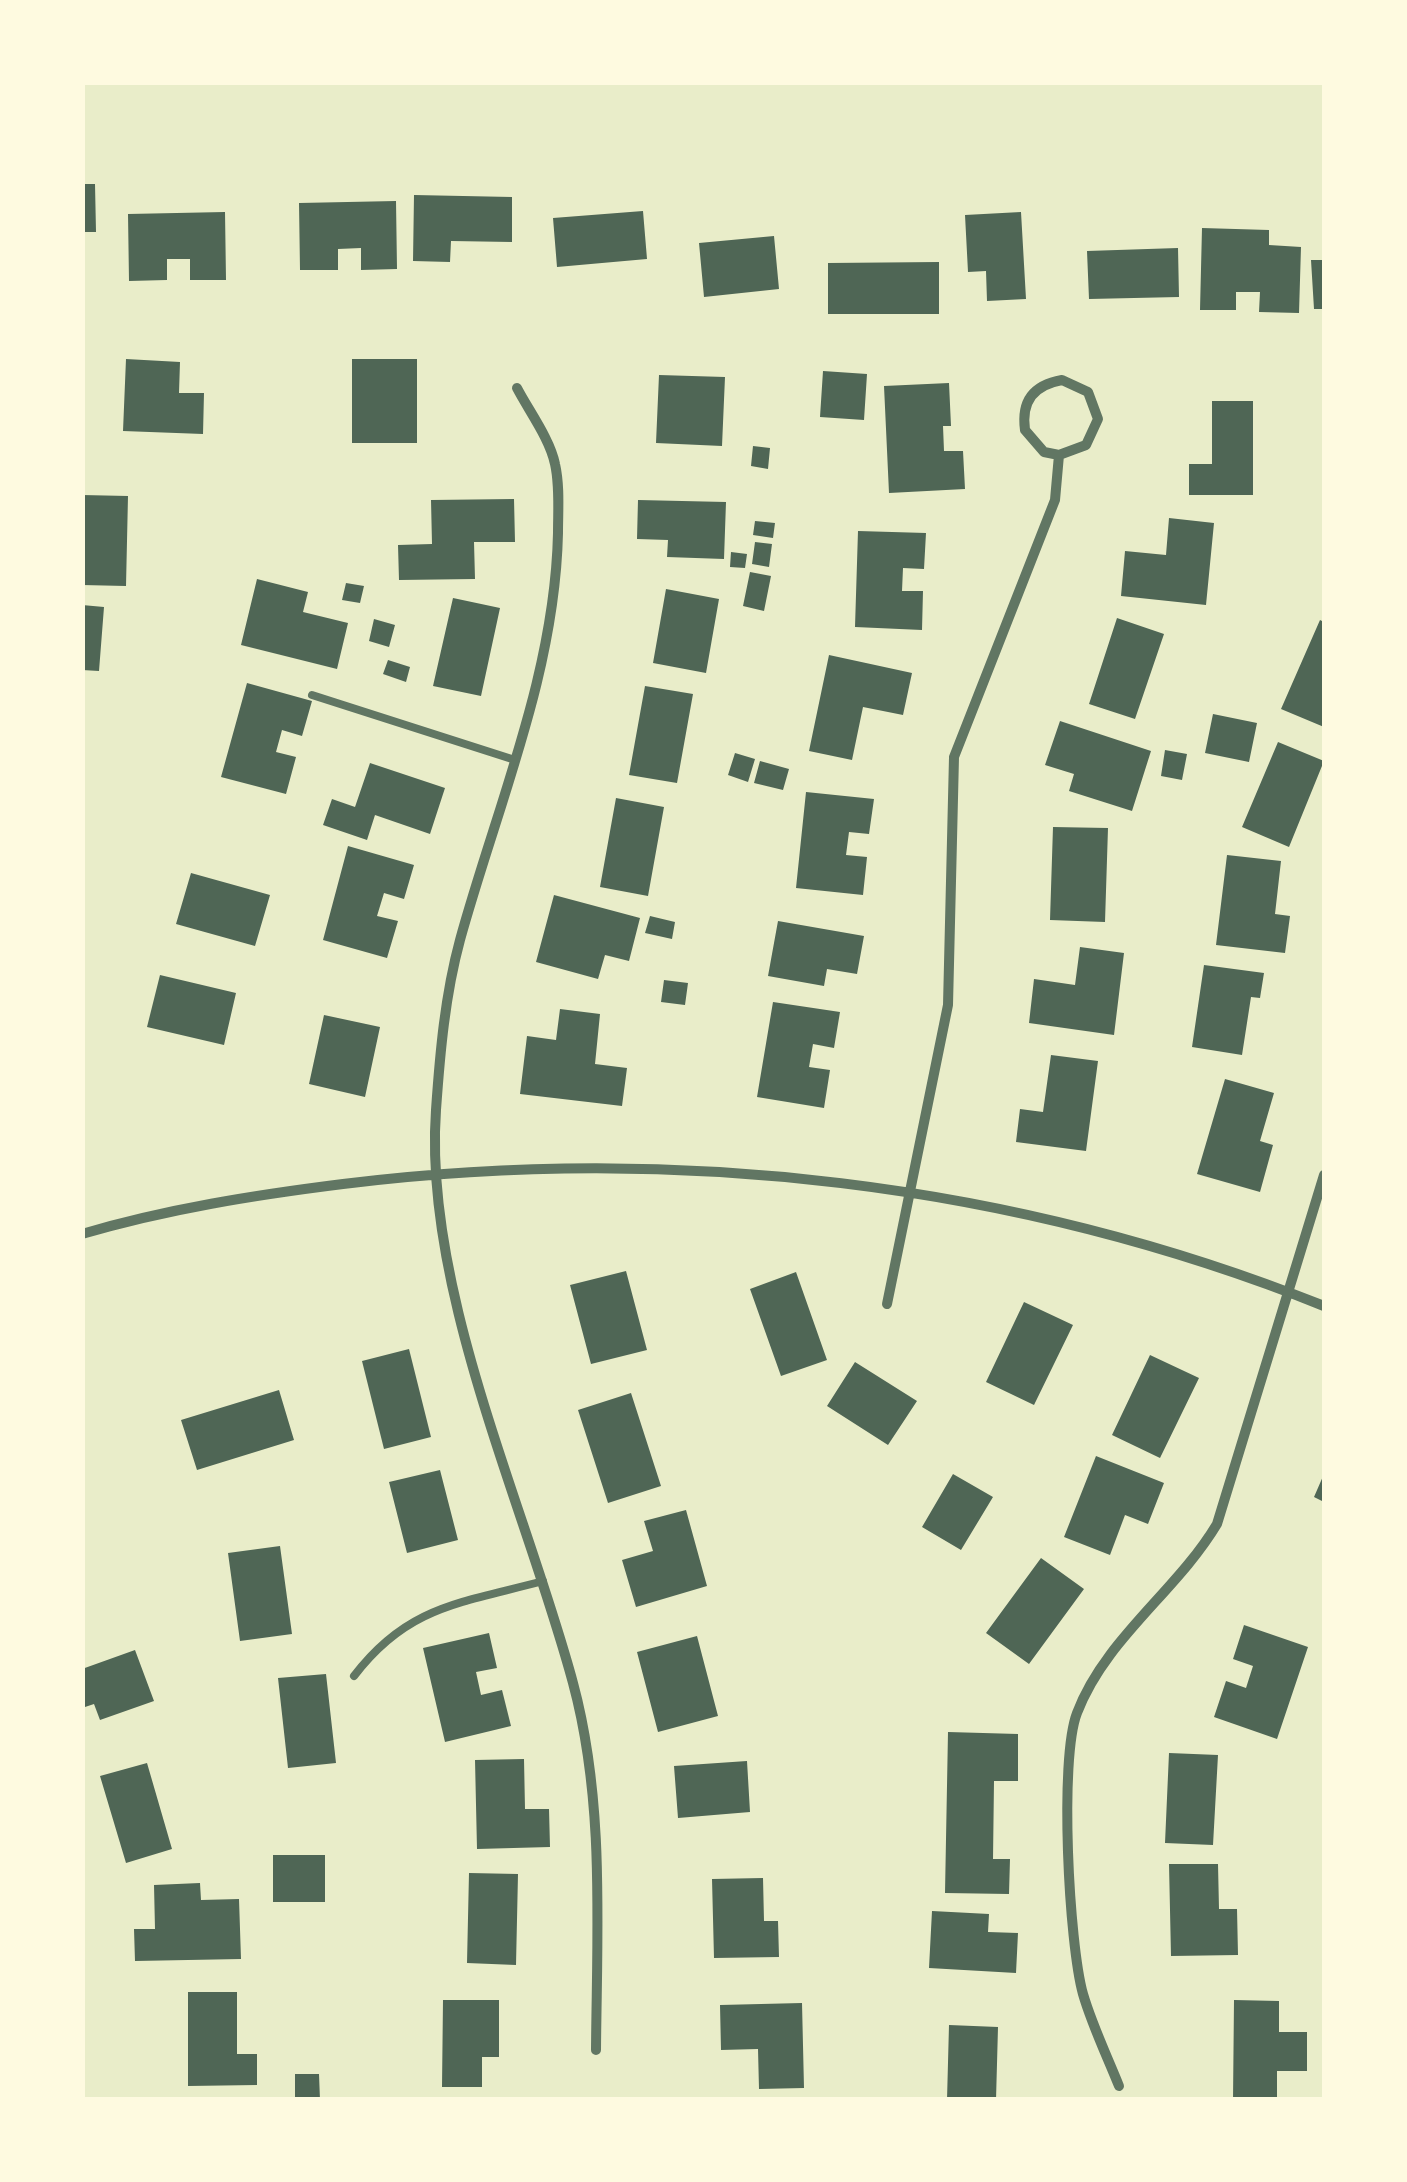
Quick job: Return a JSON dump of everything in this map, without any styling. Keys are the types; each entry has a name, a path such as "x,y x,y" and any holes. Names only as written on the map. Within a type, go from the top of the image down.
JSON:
{"street":[{"path":"1062,380 1088,392 1098,419 1086,445 1058,455 1033,443 1023,416 1035,390 1062,380"},
{"path":"517,388 555,461 557,587 534,697 459,943 447,1000 436,1115 438,1172 462,1322 543,1581 586,1738 598,1928 596,2050"},
{"path":"887,1304 948,1004 954,757 1044,535 1055,500 1058,455"},
{"path":"82,1234 252,1196 438,1172 652,1168 750,1172 911,1192 1057,1221 1178,1254 1324,1306"},
{"path":"1118,2086 1082,1991 1068,1844 1068,1776 1076,1714 1106,1662 1198,1555 1217,1524 1324,1175"}],"lane":[{"path":"312,695 514,760"},
{"path":"354,1676 388,1635 421,1615 543,1581"}],"building":[{"path":"82,184 95,184 96,232 82,232"},
{"path":"414,195 512,197 512,242 451,241 450,262 413,261"},
{"path":"396,201 397,269 361,270 361,248 338,249 338,270 300,270 299,203"},
{"path":"643,211 647,259 557,267 553,218"},
{"path":"225,212 226,280 190,280 190,259 167,259 167,280 129,281 128,214"},
{"path":"1021,212 1026,299 987,301 986,271 968,272 965,215"},
{"path":"1202,228 1269,230 1269,245 1301,247 1299,313 1259,312 1260,292 1236,292 1236,310 1200,310"},
{"path":"774,236 779,289 704,297 699,243"},
{"path":"1178,248 1179,297 1089,299 1087,251"},
{"path":"1311,260 1324,260 1324,309 1314,309"},
{"path":"939,262 939,314 828,314 828,263"},
{"path":"126,359 180,362 179,393 204,393 203,434 123,431"},
{"path":"352,359 417,359 417,443 352,443"},
{"path":"823,371 867,374 864,420 820,417"},
{"path":"659,375 725,377 722,446 656,443"},
{"path":"949,383 951,426 943,426 944,451 963,451 965,489 889,493 884,386"},
{"path":"1212,401 1253,401 1253,495 1189,495 1189,464 1212,464"},
{"path":"753,446 770,448 768,469 751,466"},
{"path":"82,495 128,496 126,586 82,585"},
{"path":"514,499 515,542 474,542 475,579 399,580 398,545 432,544 431,500"},
{"path":"638,500 726,502 724,559 667,557 668,540 637,539"},
{"path":"1169,518 1214,523 1206,605 1121,596 1125,551 1166,555"},
{"path":"755,521 775,523 773,538 753,535"},
{"path":"858,531 926,533 924,569 903,568 902,591 923,591 922,630 855,627"},
{"path":"755,542 772,544 769,567 752,564"},
{"path":"731,552 747,554 745,568 730,567"},
{"path":"750,572 771,576 764,611 743,606"},
{"path":"257,579 308,592 303,612 348,623 337,669 241,645"},
{"path":"346,583 364,586 360,603 342,600"},
{"path":"666,589 719,599 706,673 653,663"},
{"path":"453,598 500,608 481,696 433,686"},
{"path":"82,605 104,607 99,671 82,670"},
{"path":"1117,618 1164,634 1135,719 1089,704"},
{"path":"374,619 395,625 389,647 369,641"},
{"path":"1320,620 1324,622 1324,727 1281,709"},
{"path":"829,655 912,673 903,715 863,707 852,760 809,751"},
{"path":"388,660 410,667 406,682 383,674"},
{"path":"247,683 312,701 302,736 282,730 276,752 296,757 286,794 221,777"},
{"path":"645,686 693,694 677,783 629,775"},
{"path":"1213,714 1257,723 1249,762 1205,753"},
{"path":"1060,721 1151,751 1132,811 1069,791 1074,774 1045,765"},
{"path":"1278,742 1324,761 1289,847 1242,827"},
{"path":"1165,750 1187,754 1182,780 1161,776"},
{"path":"735,753 755,759 748,782 728,775"},
{"path":"760,761 789,769 783,790 754,783"},
{"path":"370,763 445,788 430,834 375,815 367,840 323,825 332,799 355,807"},
{"path":"806,792 874,799 869,834 849,832 846,855 867,857 863,895 796,888"},
{"path":"616,798 664,807 648,896 600,887"},
{"path":"1053,827 1108,828 1105,922 1050,920"},
{"path":"348,846 414,865 404,899 384,893 377,916 398,921 387,958 323,940"},
{"path":"1227,855 1281,861 1275,914 1290,916 1285,953 1216,945"},
{"path":"191,873 270,895 255,946 176,924"},
{"path":"554,895 640,918 629,961 605,955 598,979 536,962"},
{"path":"650,916 675,922 672,939 645,933"},
{"path":"778,921 864,936 857,974 827,969 824,986 768,976"},
{"path":"1080,947 1124,953 1114,1035 1029,1023 1034,979 1075,985"},
{"path":"1204,965 1264,973 1260,998 1251,997 1242,1055 1192,1047"},
{"path":"160,975 236,993 224,1045 147,1027"},
{"path":"664,980 688,983 685,1005 661,1002"},
{"path":"773,1002 840,1012 834,1048 813,1044 809,1067 830,1070 824,1108 757,1097"},
{"path":"560,1009 600,1014 595,1064 627,1068 622,1106 520,1094 527,1036 556,1040"},
{"path":"324,1015 380,1027 365,1097 309,1084"},
{"path":"1051,1055 1098,1061 1086,1151 1016,1142 1020,1109 1043,1112"},
{"path":"1225,1079 1274,1093 1260,1141 1273,1145 1260,1192 1197,1174"},
{"path":"626,1271 647,1350 591,1364 570,1285"},
{"path":"796,1272 827,1360 781,1376 750,1289"},
{"path":"1024,1302 1073,1325 1034,1405 986,1382"},
{"path":"409,1349 431,1437 384,1449 362,1361"},
{"path":"1150,1355 1199,1378 1160,1458 1112,1435"},
{"path":"855,1362 917,1401 888,1445 827,1406"},
{"path":"279,1390 294,1440 197,1470 181,1420"},
{"path":"631,1393 661,1486 608,1503 578,1410"},
{"path":"1096,1456 1164,1483 1148,1524 1125,1515 1110,1555 1064,1537"},
{"path":"440,1470 458,1540 407,1553 389,1482"},
{"path":"953,1474 993,1497 961,1550 922,1527"},
{"path":"1324,1474 1324,1502 1314,1497"},
{"path":"686,1510 707,1586 636,1607 622,1560 653,1551 644,1521"},
{"path":"280,1546 292,1634 240,1641 228,1553"},
{"path":"1041,1558 1084,1589 1029,1664 986,1633"},
{"path":"1244,1625 1308,1647 1277,1739 1214,1717 1226,1681 1246,1688 1253,1666 1233,1659"},
{"path":"489,1633 497,1668 476,1672 481,1695 502,1690 511,1726 445,1742 423,1648"},
{"path":"697,1636 718,1716 658,1732 637,1652"},
{"path":"135,1650 154,1701 100,1720 94,1704 82,1708 82,1669"},
{"path":"326,1674 336,1763 288,1768 278,1678"},
{"path":"948,1732 1018,1734 1018,1781 994,1781 993,1859 1010,1859 1009,1894 945,1893"},
{"path":"1169,1753 1218,1755 1213,1845 1165,1843"},
{"path":"524,1759 525,1809 549,1809 550,1847 477,1849 475,1760"},
{"path":"747,1761 750,1812 678,1818 674,1766"},
{"path":"147,1763 172,1849 126,1863 100,1776"},
{"path":"273,1855 325,1855 325,1902 273,1902"},
{"path":"1169,1864 1218,1864 1219,1909 1237,1909 1238,1955 1171,1956"},
{"path":"469,1873 518,1874 516,1965 467,1963"},
{"path":"763,1878 764,1921 778,1921 779,1957 714,1958 712,1879"},
{"path":"200,1883 201,1900 239,1899 241,1959 135,1961 134,1929 155,1929 154,1885"},
{"path":"932,1911 989,1914 988,1932 1018,1933 1016,1973 929,1968"},
{"path":"188,1992 237,1992 237,2054 257,2054 257,2085 188,2086"},
{"path":"443,2000 499,2000 499,2057 482,2057 482,2087 442,2087"},
{"path":"1234,2000 1279,2001 1279,2032 1307,2032 1307,2071 1277,2071 1277,2100 1233,2100"},
{"path":"802,2003 804,2088 759,2089 758,2049 721,2050 720,2005"},
{"path":"949,2025 998,2027 996,2100 947,2100"},
{"path":"295,2074 319,2074 320,2100 295,2100"}]}
